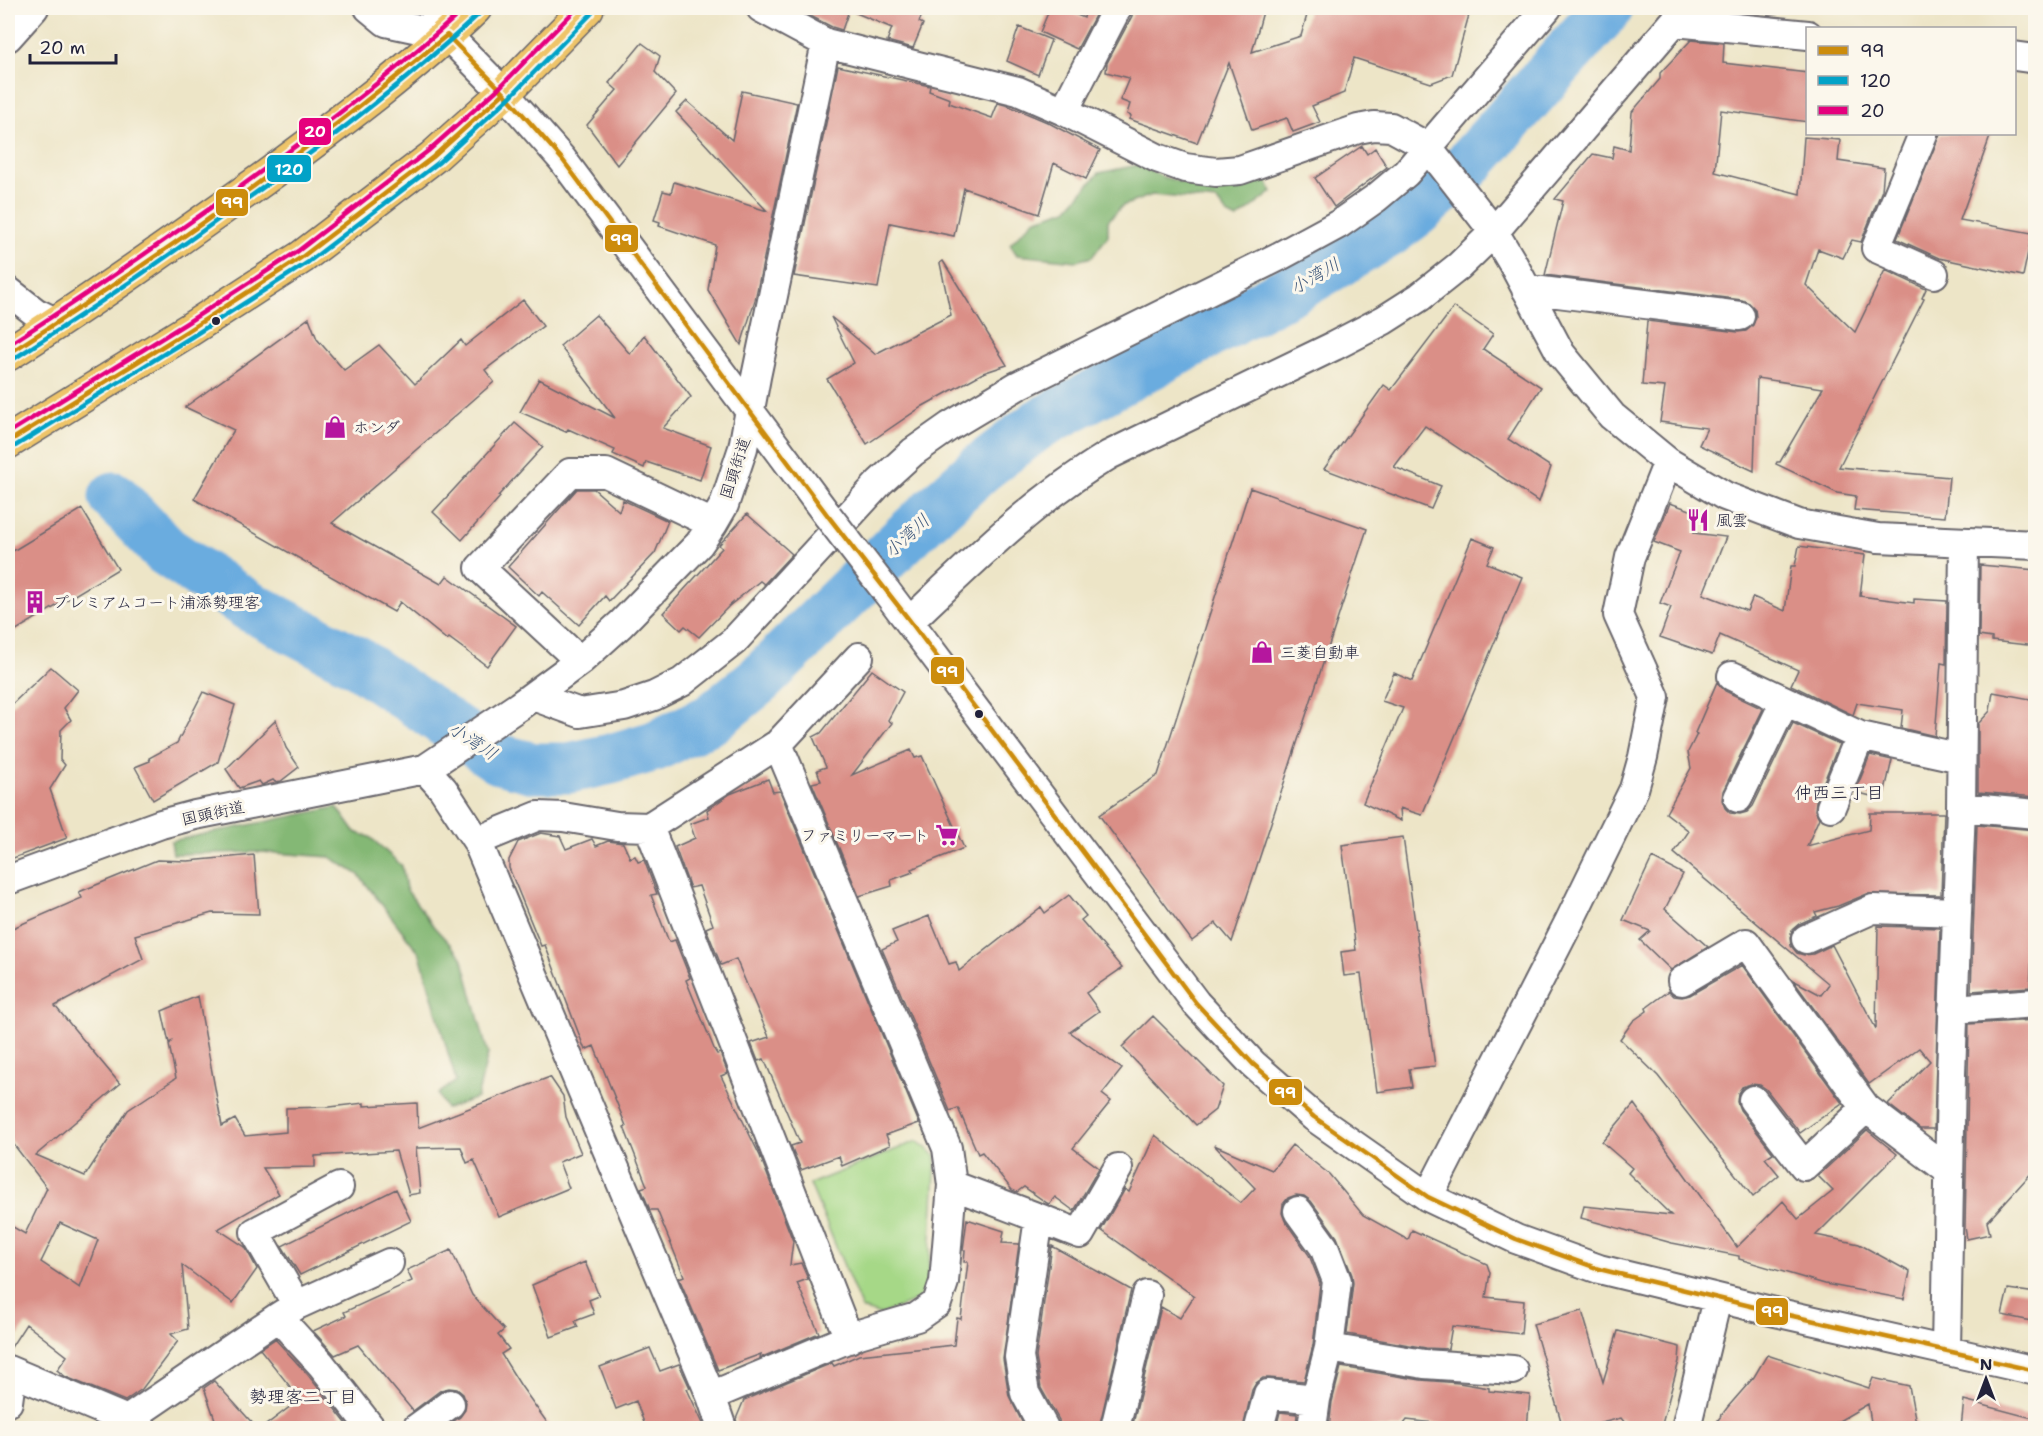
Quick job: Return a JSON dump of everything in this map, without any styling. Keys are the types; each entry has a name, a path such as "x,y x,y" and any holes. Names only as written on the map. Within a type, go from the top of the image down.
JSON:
{"highway":[{"path":"8,354 172,244 352,114 440,21 475,8"},
{"path":"8,442 302,257 434,157 504,93 587,8"}],"street":[{"path":"8,37 34,8"},
{"path":"369,8 386,21 440,21 562,159 1196,1003 1253,1064 1314,1117 1428,1197 1516,1239 1599,1269 1717,1299 2036,1371"},
{"path":"761,8 826,43 1018,91 1064,111 1157,158 1185,168 1216,172 1240,170 1358,129 1374,126 1391,127 1428,147 1494,232 1561,354 1612,416 1668,462 1725,496 1798,524 1878,538 2036,545"},
{"path":"1064,111 1117,8"},
{"path":"526,701 580,713 624,706 654,696 682,682 734,641 880,482 922,446 957,421 1017,386 1280,256 1339,224 1406,173 1546,8"},
{"path":"910,621 996,539 1076,475 1109,455 1334,346 1384,320 1420,297 1494,232 1681,14 1806,35"},
{"name":"国頭街道","path":"8,880 161,824 434,763 526,701 580,661 668,576 699,544 713,524 732,486 751,412 756,377 826,43"},
{"path":"2016,56 2036,59"},
{"path":"1923,135 1876,248 1934,274"},
{"path":"1526,289 1740,316"},
{"path":"8,291 35,312 57,323"},
{"path":"1428,1197 1569,922 1634,789 1643,757 1654,697 1618,615 1630,557 1668,462"},
{"path":"580,661 480,568 570,473 606,473 713,524"},
{"path":"1946,1350 1953,1009 1961,807 1964,542"},
{"path":"477,841 538,816 563,817 617,826 649,827 778,744 859,657"},
{"path":"1732,676 1860,736 1961,758"},
{"path":"1738,798 1785,701"},
{"path":"1831,807 1860,736"},
{"path":"711,1396 849,1338 917,1317 937,1303 944,1282 952,1185 947,1148 778,744"},
{"path":"434,763 443,789 477,841 711,1396 722,1428"},
{"path":"1961,807 2036,814"},
{"path":"649,827 849,1338"},
{"path":"1806,939 1873,909 1957,912"},
{"path":"1682,981 1746,943 1866,1108 1949,1171"},
{"path":"1953,1009 2036,1003"},
{"path":"1753,1100 1804,1166 1866,1108"},
{"path":"952,1185 1080,1234 1118,1168"},
{"path":"339,1187 255,1232 287,1311 321,1364 371,1428"},
{"path":"1298,1211 1324,1247 1337,1281 1329,1348 1316,1399 1312,1428"},
{"path":"1039,1218 1019,1357 1024,1393 1044,1428"},
{"path":"8,1402 10,1371 135,1424 287,1311 389,1263"},
{"path":"1115,1428 1147,1295"},
{"path":"1686,1428 1717,1299"},
{"path":"1329,1348 1424,1364 1513,1370"},
{"path":"1259,1428 1268,1394 1316,1399"},
{"path":"417,1428 450,1404"}],"green space":[{"path":"1138,165 1163,177 1181,182 1230,189 1265,176 1272,192 1237,219 1227,214 1217,201 1152,195 1122,206 1108,221 1108,236 1092,257 1076,261 1017,255 1010,244 1034,220 1067,209 1099,173"},
{"path":"337,807 355,832 370,837 402,866 406,889 434,927 462,957 488,1054 477,1098 446,1109 438,1094 456,1081 420,954 359,875 330,857 261,852 173,854 171,841"},
{"path":"917,1141 936,1156 928,1284 918,1300 880,1315 862,1309 810,1184"}],"building":[{"path":"795,8 925,8 919,22 923,24 913,48 887,41 892,28 849,10 842,30"},
{"path":"1050,8 1060,8 1084,18 1086,8 1099,8 1077,49 1040,32"},
{"path":"1133,8 1264,8 1252,52 1301,36 1309,8 1471,8 1452,75 1431,83 1354,58 1344,93 1312,106 1320,122 1293,132 1287,118 1252,130 1229,63 1197,143 1129,119 1131,116 1127,114 1130,104 1120,100 1129,78 1106,72 1107,63 1132,16"},
{"path":"1019,27 1051,40 1038,75 1007,61"},
{"path":"1691,40 1724,43 1723,63 1806,73 1806,122 1721,110 1715,172 1800,194 1804,137 1840,140 1838,161 1884,168 1882,190 1861,242 1852,240 1843,258 1818,249 1806,285 1855,332 1885,270 1926,289 1922,298 1924,299 1839,467 1949,477 1945,517 1854,510 1856,496 1837,493 1776,464 1780,462 1823,388 1757,378 1754,471 1699,445 1707,428 1660,422 1665,387 1642,385 1647,321 1746,331 1753,325 1756,317 1755,309 1749,303 1742,300 1545,275 1563,201 1555,199 1593,154 1612,158 1614,146 1629,150 1632,112 1660,79 1660,73"},
{"path":"642,43 660,56 655,72 676,94 617,165 587,125 617,90 609,83"},
{"path":"838,66 930,86 929,91 950,99 949,103 992,118 998,103 1009,106 1047,122 1100,150 1086,179 1054,163 1039,214 964,188 954,236 890,223 878,288 794,276"},
{"path":"742,91 797,103 755,300 741,345 708,290 715,245 659,226 660,222 654,220 663,191 671,193 674,182 767,211 676,112 687,101 732,140"},
{"path":"1940,135 1991,135 1960,220 2032,233 2023,276 1939,258 1897,239"},
{"path":"1362,146 1367,154 1375,148 1387,167 1334,207 1315,178"},
{"path":"943,261 1007,365 983,373 923,406 867,444 827,379 854,363 831,317 875,354 951,315 940,263"},
{"path":"523,300 543,326 485,370 494,382 332,523 441,584 447,576 516,626 487,666 449,638 447,640 400,602 394,612 194,499 234,430 185,407 309,318 317,339 344,370 379,345 415,384 461,340 465,346"},
{"path":"1454,307 1493,334 1483,349 1541,387 1508,439 1551,467 1539,502 1425,426 1394,467 1441,486 1431,509 1324,469 1384,385 1391,390"},
{"path":"596,315 630,354 644,335 691,397 663,428 711,446 700,480 646,462 644,468 613,454 615,450 568,429 566,432 520,412 539,379 615,418 560,346"},
{"path":"515,423 543,447 462,540 433,512"},
{"name":"三菱自動車","path":"1250,488 1367,529 1232,942 1216,923 1192,941 1099,815 1158,775"},
{"path":"577,489 594,489 619,511 623,500 668,521 655,553 609,601 605,596 579,625 542,592 539,596 508,567"},
{"path":"1670,503 1696,512 1694,533 1726,537 1703,594 1747,611 1753,597 1785,611 1791,566 1795,566 1799,546 1865,555 1860,596 1914,603 1914,599 1947,601 1946,664 1941,663 1935,736 1901,728 1903,710 1857,703 1853,715 1791,685 1798,670 1720,635 1712,655 1660,637 1671,607 1660,603 1680,552 1654,542"},
{"name":"プレミアムコート浦添勢理客","path":"82,509 118,569 8,635 8,554"},
{"path":"747,514 792,554 764,584 760,581 729,606 699,637 685,626 681,630 663,613 722,548 719,545"},
{"path":"1472,538 1494,547 1487,563 1522,577 1422,815 1400,808 1401,821 1363,803 1403,708 1382,701 1394,673 1412,681"},
{"path":"1980,565 2036,570 2036,646 1992,641 1992,638 1979,636"},
{"path":"51,667 78,690 64,708 71,720 61,730 60,759 65,765 50,789 67,838 8,860 8,708"},
{"path":"872,670 903,692 888,720 892,723 852,775 911,750 915,758 922,756 964,848 911,869 913,872 891,880 892,886 859,896 812,783 821,781 817,770 826,767 813,737 821,733"},
{"path":"1717,682 1725,691 1763,709 1723,791 1722,800 1730,813 1747,812 1753,806 1793,723 1839,744 1816,801 1815,810 1819,818 1807,846 1869,830 1870,813 1944,813 1941,895 1867,894 1838,906 1815,912 1817,916 1799,924 1792,930 1790,938 1791,946 1797,953 1804,955 1813,954 1832,945 1876,1029 1878,926 1940,928 1934,1129 1920,1129 1888,1104 1930,1061 1919,1048 1869,1084 1793,980 1821,995 1829,984 1674,853 1689,831 1666,813 1691,768 1688,752"},
{"path":"203,692 235,705 218,762 153,800 135,767 150,761 149,758 177,743"},
{"path":"1993,692 2036,700 2036,797 1978,792 1978,724 1990,711"},
{"path":"276,720 286,748 299,767 281,781 273,780 262,785 259,781 239,788 226,769"},
{"path":"1870,755 1892,760 1883,799 1855,792"},
{"path":"768,779 773,792 780,791 919,1123 886,1135 890,1145 842,1166 839,1156 801,1170 791,1146 800,1143 764,1059 758,1061 751,1043 769,1037 736,959 721,965 706,928 713,925 699,886 690,888 675,847 695,838 690,824 709,817 707,810 730,794"},
{"path":"1977,825 2036,830 2036,920 2034,920 2030,987 1971,991"},
{"path":"541,833 560,836 566,849 592,839 596,846 608,841 623,843 630,858 635,856 638,862 644,860 657,894 651,895 669,942 675,940 690,978 686,980 715,1051 717,1054 720,1053 728,1073 721,1076 760,1156 793,1241 790,1265 801,1263 808,1279 797,1283 819,1333 760,1358 761,1354 718,1370 679,1278 684,1276 657,1210 650,1210 641,1188 647,1186 594,1046 585,1050 545,945 541,946 509,868 509,860 518,842"},
{"path":"1403,837 1435,1066 1409,1069 1412,1087 1377,1092 1361,974 1344,976 1341,952 1356,950 1342,845"},
{"path":"254,855 259,914 212,913 135,935 143,959 55,1006 120,1084 36,1155 85,1176 128,1110 176,1078 169,1045 171,1042 169,1043 162,1011 198,996 222,1126 235,1119 245,1136 286,1132 286,1108 330,1107 364,1103 364,1106 417,1103 418,1128 550,1077 563,1096 566,1117 581,1153 559,1162 569,1188 499,1217 474,1160 467,1163 461,1147 416,1148 420,1193 409,1195 396,1151 315,1156 315,1167 263,1168 279,1194 218,1229 245,1247 257,1269 233,1303 182,1265 188,1329 171,1334 178,1341 142,1389 125,1401 66,1377 57,1370 67,1356 26,1324 8,1352 8,1224 25,1234 47,1188 8,1137 8,930 82,898 79,892 157,860 188,861","holes":["60,1223 98,1240 80,1288 41,1262"]},
{"path":"1652,858 1683,874 1665,909 1708,947 1671,970 1640,940 1650,931 1623,920"},
{"path":"1069,895 1086,916 1081,920 1122,968 1086,993 1099,1011 1070,1032 1122,1069 1102,1094 1111,1101 1073,1148 1099,1168 1074,1211 1055,1197 1049,1204 1024,1187 1017,1192 1012,1190 982,1152 978,1154 958,1108 950,1111 882,949 897,942 892,931 929,916 949,964 956,962 959,971 1041,907 1045,913"},
{"path":"1742,965 1842,1103 1800,1133 1766,1089 1760,1085 1751,1084 1742,1087 1738,1093 1737,1102 1740,1110 1773,1153 1765,1158 1779,1175 1753,1197 1658,1076 1620,1039 1633,1021 1647,1011 1646,1008 1669,991 1674,996 1690,995"},
{"path":"1153,1016 1223,1086 1215,1110 1196,1125 1122,1047"},
{"path":"2036,1020 2036,1168 1987,1222 1990,1234 1967,1239 1965,1227 1969,1024"},
{"path":"1634,1104 1737,1247 1783,1201 1798,1219 1833,1191 1818,1176 1867,1130 1897,1154 1816,1235 1859,1244 1910,1272 1904,1299 1825,1284 1739,1259 1739,1256 1672,1243 1581,1218 1584,1206 1671,1215 1628,1173 1632,1168 1602,1142"},
{"path":"1155,1135 1241,1203 1255,1188 1214,1145 1272,1170 1292,1145 1329,1174 1363,1215 1408,1240 1412,1230 1487,1264 1490,1273 1486,1297 1524,1301 1521,1334 1452,1326 1448,1349 1426,1348 1347,1334 1352,1275 1337,1237 1311,1201 1304,1196 1296,1195 1288,1198 1283,1204 1282,1213 1285,1221 1309,1255 1320,1283 1313,1345 1304,1381 1263,1378 1256,1383 1252,1390 1243,1428 1132,1428 1161,1307 1180,1318 1194,1296 1101,1230 1125,1189 1129,1192"},
{"path":"396,1189 411,1221 300,1275 282,1246"},
{"path":"967,1219 1004,1231 1002,1243 1019,1244 1003,1359 1009,1396 1025,1428 738,1428 736,1419 744,1400 832,1363 834,1366 859,1355 954,1345 957,1318 961,1319 968,1262 964,1262 965,1250 963,1250"},
{"path":"1052,1246 1131,1290 1099,1428 1060,1428 1059,1420 1041,1388 1036,1357"},
{"path":"451,1250 472,1295 504,1330 498,1335 509,1349 501,1354 551,1428 444,1428 460,1417 465,1410 466,1402 463,1394 457,1389 441,1390 413,1411 358,1345 335,1355 313,1331 346,1316 344,1312 412,1281 407,1270"},
{"path":"585,1262 599,1296 589,1300 594,1314 575,1321 578,1327 551,1337 532,1285"},
{"path":"2008,1289 2036,1293 2036,1322 2002,1315"},
{"path":"1582,1311 1603,1382 1618,1331 1680,1347 1679,1361 1661,1428 1629,1428 1621,1418 1581,1428 1563,1428 1533,1324"},
{"path":"275,1339 308,1375 350,1428 262,1428 300,1399 260,1349"},
{"path":"650,1348 660,1371 679,1364 690,1388 687,1389 705,1428 646,1428 636,1401 616,1409 600,1367"},
{"path":"1767,1355 1869,1388 1873,1378 1909,1386 1917,1428 1872,1428 1868,1404 1827,1428 1712,1428 1754,1377"},
{"path":"1341,1367 1421,1380 1459,1383 1489,1388 1489,1391 1530,1395 1527,1428 1443,1428 1443,1424 1407,1420 1401,1428 1329,1428 1332,1402"},
{"path":"214,1381 257,1428 218,1428 204,1388"},
{"path":"1964,1400 2036,1419 2036,1428 1961,1428"},
{"path":"1280,1412 1297,1414 1296,1428 1276,1428"}],"waterway":[{"name":"小湾川","path":"114,497 166,551 249,606 357,662 499,759 534,768 569,768 655,746 711,719 760,679 909,534 981,468 1039,424 1299,285 1389,232 1416,212 1468,165 1608,8"}],"transit line":[{"name":"20","path":"8,345 226,197 378,83 465,8"},
{"name":"20","path":"8,433 298,251 428,151 499,88 577,8"},
{"name":"120","path":"12,360 149,269 295,165 390,92 480,13"},
{"name":"120","path":"12,448 307,263 438,163 509,98 592,13"},
{"name":"99","path":"8,354 121,280 233,202 342,120 447,35 504,93 562,159 1196,1003 1253,1064 1314,1117 1428,1197 1516,1239 1599,1269 1775,1312 2036,1371"},
{"name":"99","path":"8,442 302,257 433,157 504,93"}],"place":[{"name":"ホンダ","path":"335,427"},
{"name":"風雲","path":"1698,520"},
{"name":"プレミアムコート浦添勢理客","path":"35,602"},
{"name":"三菱自動車","path":"1262,652"},
{"name":"ファミリーマート","path":"947,835"}],"district":[{"name":"仲西三丁目","path":"1839,793"},
{"name":"勢理客二丁目","path":"303,1397"}]}
